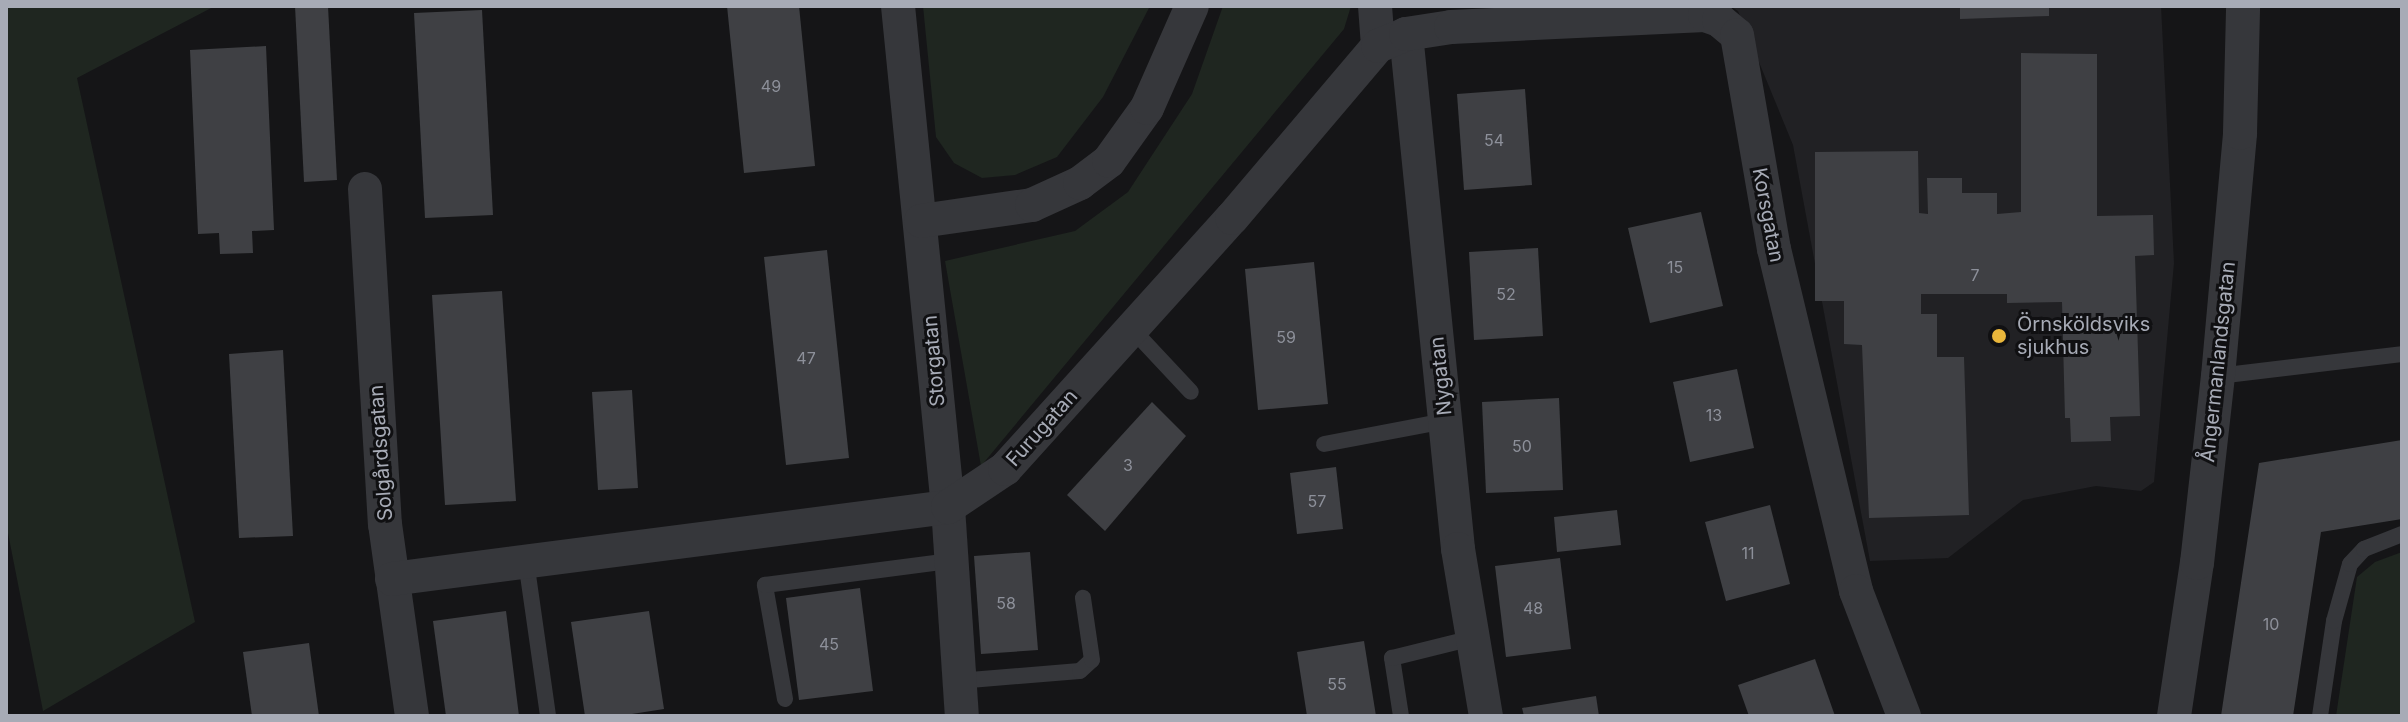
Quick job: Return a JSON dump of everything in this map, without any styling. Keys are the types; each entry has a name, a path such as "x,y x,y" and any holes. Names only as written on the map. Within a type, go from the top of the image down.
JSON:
{"street":[{"name":"Storgatan","path":"898,6 948,507 959,707"},
{"path":"921,221 1032,205 1080,183 1109,161 1147,108 1192,6"},
{"name":"Nygatan","path":"1375,6 1392,40 1446,421 1458,549 1486,716"},
{"name":"Ångermanlandsgatan","path":"2174,716 2197,563 2218,376 2240,133 2243,6"},
{"name":"Korsgatan","path":"1392,40 1451,27 1705,15 1719,20 1737,35 1774,249 1856,591 1904,716"},
{"name":"Furugatan","path":"392,579 948,507 1005,469 1392,40"},
{"name":"Solgårdsgatan","path":"365,189 385,524 412,716"}],"lane":[{"path":"1132,329 1191,392"},
{"path":"2218,376 2402,354"},
{"path":"1324,444 1446,421"},
{"path":"2320,716 2334,621 2350,564 2364,549 2402,534"},
{"path":"526,561 548,716"},
{"path":"785,699 765,585 950,561"},
{"path":"959,707 1080,671 1092,660 1083,598"},
{"path":"1401,716 1392,658 1473,638"}],"shaded area":[{"path":"6,6 215,6 77,78 195,622 43,711 6,523"},
{"path":"923,6 1150,6 1103,97 1057,157 1015,175 982,178 954,163 936,137"},
{"path":"1223,6 1351,6 1344,29 981,466 945,261 1075,231 1128,192 1192,94"},
{"name":"Örnsköldsviks sjukhus","path":"1730,6 2161,6 2174,263 2154,482 2141,491 2096,486 2023,500 1948,558 1870,561 1793,145 1738,11"},
{"path":"2402,552 2402,716 2336,716 2357,577 2375,562"}],"building":[{"path":"295,6 328,6 337,180 304,182"},
{"path":"727,6 799,6 815,166 744,173"},
{"path":"1960,6 2049,6 2049,16 1960,19"},
{"path":"482,10 493,215 425,218 414,13"},
{"path":"266,46 274,230 252,231 253,253 220,254 219,233 198,234 190,50"},
{"path":"2021,53 2097,54 2097,216 2153,215 2154,255 2135,256 2140,416 2110,417 2111,441 2071,442 2070,418 2065,418 2062,302 2007,303 2007,294 1921,294 1921,314 1937,314 1937,357 1964,357 1969,515 1869,518 1862,345 1844,344 1844,301 1815,301 1815,152 1918,151 1919,213 1928,214 1927,178 1962,178 1962,193 1997,193 1997,214 2021,212"},
{"path":"1525,89 1532,185 1464,190 1457,94"},
{"path":"1701,212 1723,306 1650,323 1628,228"},
{"path":"1538,248 1543,336 1474,340 1469,252"},
{"path":"827,250 849,458 786,465 764,257"},
{"path":"1314,262 1328,404 1258,410 1245,269"},
{"path":"502,291 516,501 445,505 432,295"},
{"path":"283,350 293,536 239,538 229,354"},
{"path":"1737,369 1754,448 1690,462 1673,382"},
{"path":"632,390 638,488 598,490 592,392"},
{"path":"1559,398 1563,490 1486,493 1482,402"},
{"path":"1152,402 1186,436 1105,531 1067,495"},
{"path":"2402,440 2402,519 2321,532 2293,716 2221,716 2259,463"},
{"path":"1336,467 1343,529 1297,534 1290,473"},
{"path":"1770,505 1790,584 1726,601 1705,522"},
{"path":"1617,510 1621,545 1557,552 1554,517"},
{"path":"1030,552 1038,650 981,654 974,556"},
{"path":"1560,558 1571,649 1506,657 1495,566"},
{"path":"860,588 873,691 799,700 786,598"},
{"path":"506,611 519,716 446,716 433,621"},
{"path":"649,611 664,709 619,716 585,716 571,622"},
{"path":"1364,641 1376,716 1307,716 1297,652"},
{"path":"309,643 319,716 252,716 243,652"},
{"path":"1815,659 1835,716 1749,716 1738,685"},
{"path":"1596,696 1599,716 1524,716 1522,708"}],"place":[{"name":"Örnsköldsviks sjukhus","path":"1999,336"}]}
